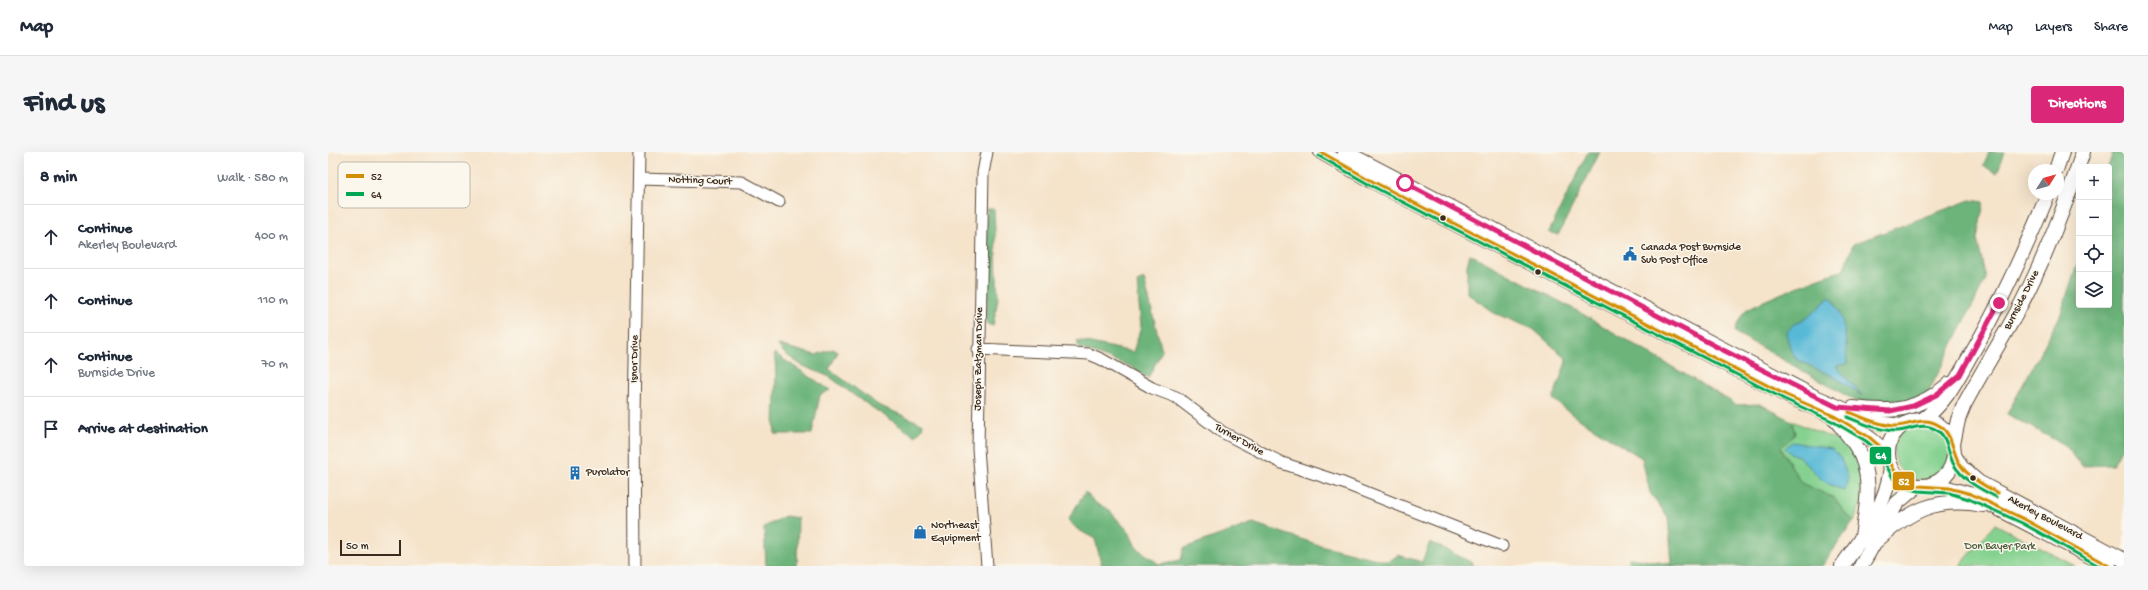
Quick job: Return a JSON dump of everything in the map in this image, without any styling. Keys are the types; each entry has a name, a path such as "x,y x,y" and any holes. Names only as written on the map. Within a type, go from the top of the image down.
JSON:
{"main road":[{"path":"1321,152 1372,181 1779,392 1836,412 1876,423 1902,426"},
{"path":"1345,152 1721,349 1836,412 1868,435 1889,460 1897,476 1906,483 1922,486"},
{"path":"2058,164 2062,152"},
{"name":"Burnside Drive","path":"1954,450 1958,420 1964,404 2017,311 2043,259 2067,201 2083,152"},
{"name":"Burnside Drive","path":"1922,420 1939,406 1960,375 2002,297 2024,251 2045,200"},
{"path":"1836,412 1906,409 1932,397 1960,375"},
{"path":"1836,412 1865,464 1869,484 1868,539"},
{"path":"1842,566 1868,539 1897,503 1922,486 1939,482 1947,474 1952,465 1954,450 1949,435 1941,427 1932,422 1922,420 1911,422 1902,426 1894,434 1890,443 1887,490 1868,539 1861,566"},
{"name":"Akerley Boulevard","path":"1954,450 1961,467 1978,482 2124,560"},
{"name":"Akerley Boulevard","path":"1922,486 1958,490 2001,508 2109,566"},
{"path":"1868,539 1899,520 1928,507 1947,503 1970,503 2001,508"}],"street":[{"name":"Isnor Drive","path":"635,566 634,415 640,179 639,152"},
{"name":"Joseph Zatzman Drive","path":"987,152 983,173 978,349 978,448 987,566"},
{"name":"Notting Court","path":"640,179 742,182 780,202"},
{"name":"Turner Drive","path":"978,349 1072,352 1089,354 1101,359 1152,388 1176,397 1222,432 1282,463 1343,483 1502,546"}],"green space":[{"path":"1588,152 1600,152 1558,235 1549,232"},
{"path":"1989,152 2005,152 1997,173 1983,166"},
{"path":"2113,152 2124,152 2124,443 2113,465 2082,466 2066,446 2007,414 2060,316 2076,267 2076,308 2112,308 2112,164 2109,164"},
{"path":"1970,200 1984,202 1977,239 1986,279 1928,393 1900,426 1734,332 1746,310 1810,282 1836,272 1843,271 1853,244","holes":["1830,297 1834,302 1847,364 1836,366 1860,394 1833,376 1797,360 1791,351 1794,324 1807,318"]},
{"path":"987,209 994,209 998,298 993,326 987,324"},
{"path":"1470,254 1574,309 1737,405 1760,404 1792,421 1795,434 1781,448 1801,483 1834,498 1844,512 1854,521 1822,566 1627,566 1629,558 1672,564 1668,517 1650,493 1642,458 1574,416 1553,399 1567,359 1533,329 1494,313 1467,293 1467,265"},
{"path":"1144,279 1162,351 1148,378 1130,366 1079,348 1077,340 1133,352 1141,327 1137,282"},
{"path":"778,345 816,355 833,349 838,352 829,369 878,405 923,424 922,429 915,436 855,396 830,377 801,365 784,353"},
{"path":"774,353 830,390 820,395 812,434 775,434 774,414 776,373"},
{"path":"1792,421 1836,440 1865,459 1870,483 1854,521 1844,512 1834,498 1801,483 1781,448 1795,434","holes":["1816,447 1832,449 1844,491 1823,481 1800,457 1790,453 1785,448"]},
{"path":"1923,422 1939,427 1947,435 1952,451 1947,467 1939,475 1923,480 1907,475 1899,467 1894,451 1899,435 1907,427"},
{"path":"1085,492 1097,504 1107,508 1129,532 1136,547 1159,564 1181,560 1184,548 1253,523 1316,544 1388,562 1398,555 1422,562 1430,542 1473,563 1473,566 1102,566 1095,539 1077,529 1068,520"},
{"path":"785,516 798,518 797,566 766,566 764,527"},
{"name":"Don Bayer Park","path":"1995,524 2075,566 1960,566"}],"water":[{"path":"1830,297 1842,320 1846,346 1847,364 1836,366 1862,396 1833,376 1797,360 1791,351 1786,333 1794,324 1807,318"},
{"path":"1792,442 1832,449 1841,459 1849,480 1844,491 1823,481 1800,457 1790,453 1785,448"}],"transit line":[{"name":"52","path":"1321,152 1372,181 1786,395 1834,416 1869,437 1883,449 1897,475 1906,483 1919,486 1949,488 1971,494 2024,519 2109,566"},
{"name":"64","path":"1319,156 1370,185 1784,399 1832,421 1866,441 1879,452 1893,478 1904,487 1918,491 1949,493 1969,499 2022,523 2099,566"},
{"name":"52","path":"1849,412 1865,419 1893,426 1922,421 1927,421 1940,426 1947,433 1961,466 1970,476 1998,493"},
{"name":"64","path":"1847,417 1870,426 1894,431 1921,426 1926,426 1938,431 1944,438 1951,459 1961,474 1978,487 1996,497"}],"place":[{"name":"Canada Post Burnside Sub Post Office","path":"1630,254"},
{"name":"Purolator","path":"575,473"},
{"name":"Northeast Equipment","path":"920,532"}],"route":[{"path":"1405,183 1721,349 1837,407 1890,411 1906,409 1936,395 1960,375 1999,303"}]}
